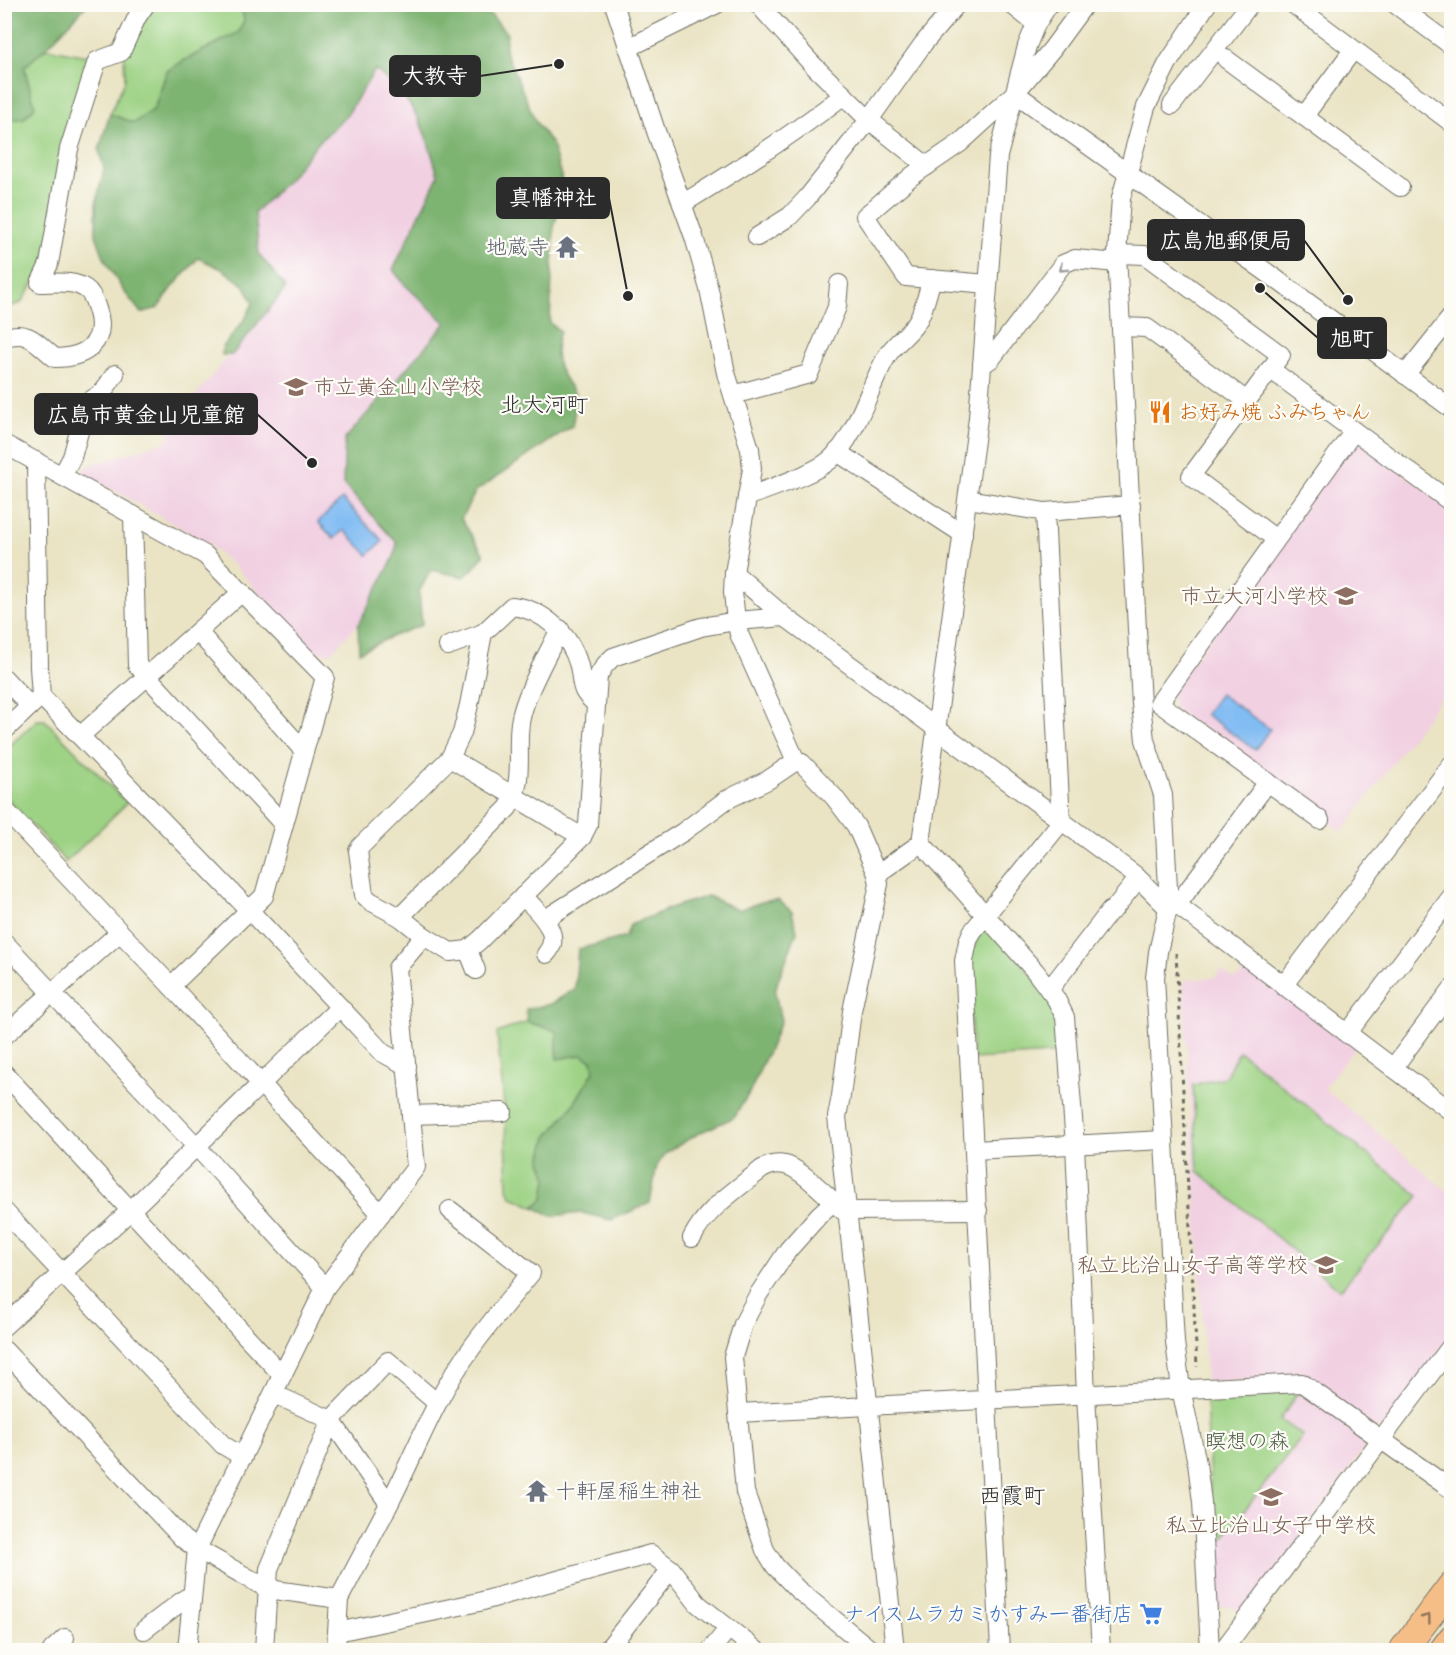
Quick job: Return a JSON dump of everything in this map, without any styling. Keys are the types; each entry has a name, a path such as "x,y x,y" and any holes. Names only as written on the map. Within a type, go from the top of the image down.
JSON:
{"highway":[{"path":"1403,1650 1452,1585"},
{"path":"1443,1650 1452,1638"}],"street":[{"path":"4,338 15,334 32,338 55,358 69,358 85,352 96,341 101,328 99,314 87,289 70,283 40,283 49,264 69,149 97,61 121,52 137,17 146,4"},
{"path":"614,4 694,237 709,289 726,373 750,449 752,469 734,573 736,621 743,644 796,761 802,763 834,797 856,826 877,874 879,884 852,1011 842,1096 837,1117 841,1206 868,1406 896,1650"},
{"path":"628,48 717,4"},
{"path":"758,4 811,63 869,120 927,166"},
{"path":"757,237 790,216 801,204 869,120 923,44 957,4"},
{"path":"1011,4 1036,24"},
{"path":"877,874 921,843 978,418 998,156 1027,46 1036,24 1050,4"},
{"path":"988,284 906,277 865,216 927,166 960,143 1015,93 1052,49 1085,4"},
{"path":"1172,906 1163,795 1145,740 1150,703 1131,505 1117,259 1121,198 1146,107 1168,63 1207,4"},
{"path":"1172,105 1250,4"},
{"path":"1293,4 1452,123"},
{"path":"1395,4 1452,46"},
{"path":"1304,116 1353,50"},
{"path":"1226,59 1400,188"},
{"path":"1015,93 1276,279 1452,409"},
{"path":"682,204 746,165 844,95"},
{"path":"982,365 991,359 1063,264 1075,259 1117,259 1145,255 1281,354 1191,476 1276,539"},
{"path":"747,497 816,469 837,453 852,430 888,354 906,336 919,318 932,279"},
{"path":"733,395 810,374 837,307 839,284"},
{"path":"1406,375 1452,316"},
{"path":"1122,327 1147,328 1247,401"},
{"path":"1270,369 1452,503"},
{"path":"62,476 72,457 87,402 103,392 115,374"},
{"path":"1150,703 1276,539 1354,431"},
{"path":"4,444 205,555 325,677 264,896 171,986"},
{"path":"837,453 963,534"},
{"path":"4,731 36,701 39,667 36,461"},
{"path":"968,499 1045,512 1131,505"},
{"path":"1000,1650 964,961 972,932 1061,822 1045,512"},
{"path":"133,515 137,664 283,824"},
{"path":"734,573 785,617 935,730 1452,1112"},
{"path":"80,736 242,592"},
{"path":"448,646 483,633 512,606 526,607 560,630 578,663 584,695 595,703"},
{"path":"483,633 470,705 462,733 450,758 358,851 364,895 370,901 400,916 424,936 450,952 468,950 582,837 588,825 598,676 604,664 613,657 701,627 736,621 785,617"},
{"path":"400,916 508,808 515,798 519,781 520,723 524,705 560,630"},
{"path":"198,632 303,750"},
{"path":"4,678 80,736 249,910 383,1053 407,1066"},
{"path":"1150,703 1268,782 1320,820"},
{"path":"450,758 582,837"},
{"path":"545,919 683,832 726,800 768,780 796,761"},
{"path":"1283,986 1452,764"},
{"path":"1210,1650 1204,1524 1197,1463 1181,1389 1174,1342 1155,978 1158,952 1172,906 1268,782"},
{"path":"4,809 381,1214"},
{"path":"921,843 1049,990 1061,1008 1068,1029 1101,1650"},
{"path":"1049,990 1110,911 1138,879"},
{"path":"523,896 549,924 551,949 546,954"},
{"path":"1347,1034 1452,896"},
{"path":"4,1036 120,932"},
{"path":"187,1650 198,1549 274,1394 281,1374 325,1288 416,1167 398,968 424,936"},
{"path":"4,942 197,1147 325,1288"},
{"path":"468,950 476,970"},
{"path":"1393,1068 1452,989"},
{"path":"4,1326 131,1210 340,1007"},
{"path":"4,1073 281,1374"},
{"path":"411,1115 503,1112"},
{"path":"974,1150 1163,1140"},
{"path":"692,1238 713,1208 771,1164 788,1165 798,1171 841,1206"},
{"path":"871,1650 797,1589 775,1566 765,1550 745,1492 733,1358 743,1324 758,1295 788,1250 820,1214 841,1206 978,1210"},
{"path":"336,1650 339,1599 409,1466 437,1403 472,1346 531,1273 450,1210"},
{"path":"4,1211 223,1445 243,1457"},
{"path":"1222,1650 1452,1345"},
{"path":"4,1350 183,1539 268,1589 339,1599"},
{"path":"264,1650 269,1569 331,1420 388,1361 437,1403"},
{"path":"738,1413 1302,1383 1452,1490"},
{"path":"274,1394 331,1420 389,1504"},
{"path":"337,1632 479,1602 651,1554 671,1569 698,1604 756,1650"},
{"path":"607,1650 671,1569"},
{"path":"144,1630 186,1598 192,1600"},
{"path":"711,1650 728,1629"}],"path":[{"path":"1176,947 1197,1367"}],"shaded area":[{"name":"市立黄金山小学校","path":"375,70 405,96 425,132 438,176 393,270 405,285 446,323 345,439 343,484 397,543 394,556 358,625 329,654 313,651 234,566 207,543 81,472 87,466 165,442 175,420 286,288 259,254 254,212 286,182 317,144 347,115"},
{"name":"市立大河小学校","path":"1355,439 1451,508 1451,684 1342,832 1173,708 1171,692"},
{"name":"私立比治山女子高等学校","path":"1248,966 1355,1047 1324,1088 1451,1194 1451,1336 1383,1427 1375,1429 1304,1376 1209,1382 1206,1379 1183,980 1214,978 1221,970 1232,978 1238,978"},
{"name":"私立比治山女子中学校","path":"1300,1389 1370,1440 1244,1615 1233,1607 1216,1607 1206,1400 1212,1394"}],"green space":[{"path":"4,5 87,5 46,48 24,67 35,107 23,119 5,119"},
{"path":"152,5 241,5 244,20 239,32 167,71 154,109 134,123 110,114 125,80 124,54"},
{"path":"241,5 462,5 474,12 491,15 507,34 505,51 536,122 552,144 561,176 563,194 554,227 550,323 560,331 556,350 558,365 576,395 573,425 476,491 461,519 484,555 464,577 431,570 419,592 422,625 359,652 358,625 394,557 397,543 343,484 345,439 446,323 405,285 393,270 438,176 417,117 410,104 389,81 375,70 347,115 317,144 286,182 255,212 259,254 286,288 232,355 222,355 223,347 245,319 253,303 245,286 222,269 198,258 158,308 141,313 123,290 105,260 96,235 96,204 104,169 99,150 110,114 134,123 154,109 167,71 239,32 244,20"},
{"path":"46,48 93,57 44,266 21,303 5,308 5,119 23,119 35,107 24,67"},
{"path":"37,720 45,720 127,803 66,862 5,796 5,750"},
{"path":"708,896 738,910 765,901 778,900 792,912 797,932 775,992 781,1021 750,1092 733,1118 699,1133 667,1152 657,1165 650,1203 611,1220 582,1213 552,1216 534,1207 544,1198 547,1178 541,1160 547,1137 572,1107 594,1071 592,1060 581,1055 557,1059 557,1031 527,1022 526,1009 551,1004 575,989 578,949 626,937 630,925 673,907"},
{"path":"983,927 991,928 1051,997 1065,1053 973,1059 968,961"},
{"path":"527,1022 557,1031 581,1055 592,1060 594,1071 572,1107 547,1137 541,1160 547,1178 544,1198 534,1207 512,1197 508,1189 505,1116 497,1033"},
{"path":"1239,1051 1419,1196 1340,1290 1198,1171 1193,1085 1225,1077"},
{"name":"瞑想の森","path":"1300,1389 1280,1420 1303,1436 1213,1550 1206,1397"}],"water":[{"path":"342,499 383,541 368,555 344,530 334,539 318,522"},
{"path":"1220,694 1270,729 1255,750 1205,714"}],"place":[{"name":"大教寺","path":"559,64"},
{"name":"地蔵寺","path":"567,247"},
{"name":"旭町","path":"1260,288"},
{"name":"真幡神社","path":"628,296"},
{"name":"広島旭郵便局","path":"1348,300"},
{"name":"市立黄金山小学校","path":"296,387"},
{"name":"お好み焼 ふみちゃん","path":"1160,412"},
{"name":"広島市黄金山児童館","path":"312,463"},
{"name":"市立大河小学校","path":"1346,596"},
{"name":"私立比治山女子高等学校","path":"1326,1265"},
{"name":"十軒屋稲生神社","path":"537,1491"},
{"name":"私立比治山女子中学校","path":"1271,1497"},
{"name":"ナイスムラカミかすみ一番街店","path":"1151,1614"}],"district":[{"name":"北大河町","path":"544,404"},
{"name":"西霞町","path":"1012,1495"}]}
